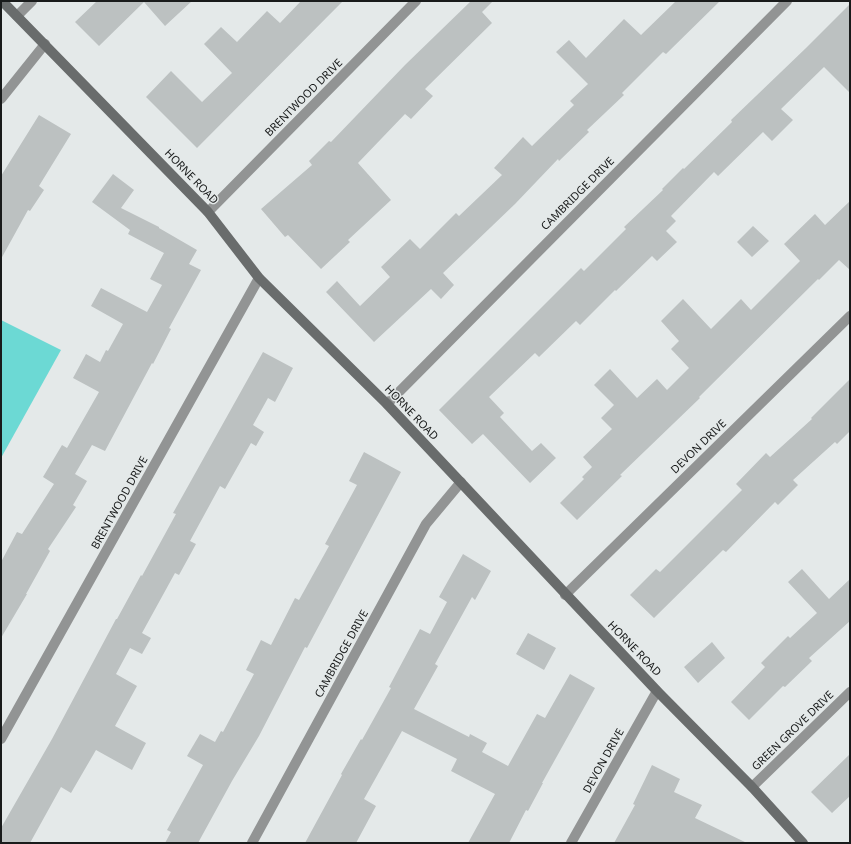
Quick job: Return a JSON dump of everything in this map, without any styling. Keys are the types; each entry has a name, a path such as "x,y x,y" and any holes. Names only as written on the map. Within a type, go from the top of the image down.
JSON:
{"main road":[{"name":"HORNE ROAD","path":"2,1 208,212 259,278 387,404 565,595 752,787 803,843"}],"street":[{"path":"17,16 32,1"},
{"name":"BRENTWOOD DRIVE","path":"208,212 416,1"},
{"name":"CAMBRIDGE DRIVE","path":"387,404 786,1"},
{"path":"1,99 45,44"},
{"name":"BRENTWOOD DRIVE","path":"1,739 4,728 259,278"},
{"name":"DEVON DRIVE","path":"565,595 850,316"},
{"name":"CAMBRIDGE DRIVE","path":"252,843 426,524 460,482"},
{"name":"DEVON DRIVE","path":"571,843 657,691"},
{"name":"GREEN GROVE DRIVE","path":"752,787 850,692"}],"shaded area":[{"path":"1,320 61,350 1,458"}],"building":[{"path":"97,1 192,1 165,26 144,2 99,46 75,22"},
{"path":"301,1 343,1 197,148 146,97 171,71 202,102 232,73 204,44 221,27 237,42 267,11 280,23"},
{"path":"471,1 493,1 482,12 492,23 425,89 433,96 411,119 405,114 358,163 391,200 348,240 350,242 321,269 288,235 285,237 261,209 312,165 309,161 329,141 331,142 405,65"},
{"path":"676,1 720,1 666,54 663,52 622,93 624,95 587,130 589,132 559,161 558,159 515,204 443,273 454,285 441,299 431,289 374,342 326,292 337,281 360,306 390,277 381,267 410,239 420,249 456,213 459,216 502,175 494,168 523,137 532,146 574,105 570,101 588,84 556,52 569,40 586,58 624,19 641,35"},
{"path":"850,4 850,93 824,67 781,109 793,120 772,141 763,132 718,176 714,172 671,216 676,221 666,231 677,242 657,261 652,256 580,325 576,321 539,357 535,353 489,397 504,413 500,417 532,451 541,443 556,458 530,483 483,434 472,444 439,410 581,268 584,271 626,229 624,227"},
{"path":"39,115 71,134 39,186 44,190 30,211 28,210 1,259 1,176"},
{"path":"113,174 134,190 121,208 159,227 197,250 189,264 201,270 169,328 171,329 153,364 152,363 105,451 92,445 75,474 87,481 73,505 76,507 48,549 50,551 1,638 1,562 17,532 22,534 54,484 43,477 62,445 67,448 99,392 73,378 86,354 100,362 123,324 91,306 101,288 147,312 162,285 150,279 164,253 128,234 130,230 92,202"},
{"path":"850,201 850,270 839,260 819,280 818,279 699,397 700,398 620,475 622,476 577,520 560,503 584,479 582,477 592,467 583,457 612,429 601,418 614,405 594,385 610,369 637,398 657,379 667,390 689,368 671,349 679,341 661,321 683,299 711,329 741,299 751,310 800,261 784,244 815,214 825,225"},
{"path":"753,226 769,241 752,257 737,242"},
{"path":"263,352 293,368 275,402 268,398 253,425 264,432 256,446 251,443 225,489 220,486 190,541 196,544 179,575 175,573 142,633 151,638 142,654 130,648 116,674 137,686 115,726 146,743 132,770 96,750 71,793 61,787 30,843 1,843 1,828 52,739 116,619 141,575 142,576 176,514 173,513"},
{"path":"850,379 850,431 837,444 835,442 793,480 798,485 778,505 775,502 726,552 723,550 654,618 630,595 656,569 660,572 742,490 736,484 766,453 770,457 812,419 811,418"},
{"path":"364,452 401,472 307,648 305,647 259,736 198,843 165,843 171,832 167,830 203,765 187,756 200,734 215,742 221,731 223,732 254,674 246,670 261,640 271,645 295,598 299,600 329,546 325,544 357,485 349,481"},
{"path":"463,554 491,571 475,600 472,597 435,664 438,666 414,709 469,737 470,734 487,743 482,752 508,766 537,714 545,718 570,674 595,688 528,811 526,810 509,843 468,843 495,794 451,771 457,759 402,731 364,799 376,806 356,843 305,843 342,775 341,774 391,688 389,687 420,629 430,634 447,602 439,597"},
{"path":"802,569 829,599 850,579 850,621 809,658 812,661 785,687 783,686 749,720 731,702 765,667 761,663 788,636 790,638 817,613 788,582"},
{"path":"528,633 556,648 544,670 516,654"},
{"path":"712,642 725,658 698,683 684,667"},
{"path":"850,754 850,796 832,813 811,792"},
{"path":"652,765 680,779 674,792 702,805 695,818 747,843 614,843 635,805 633,804"}]}
